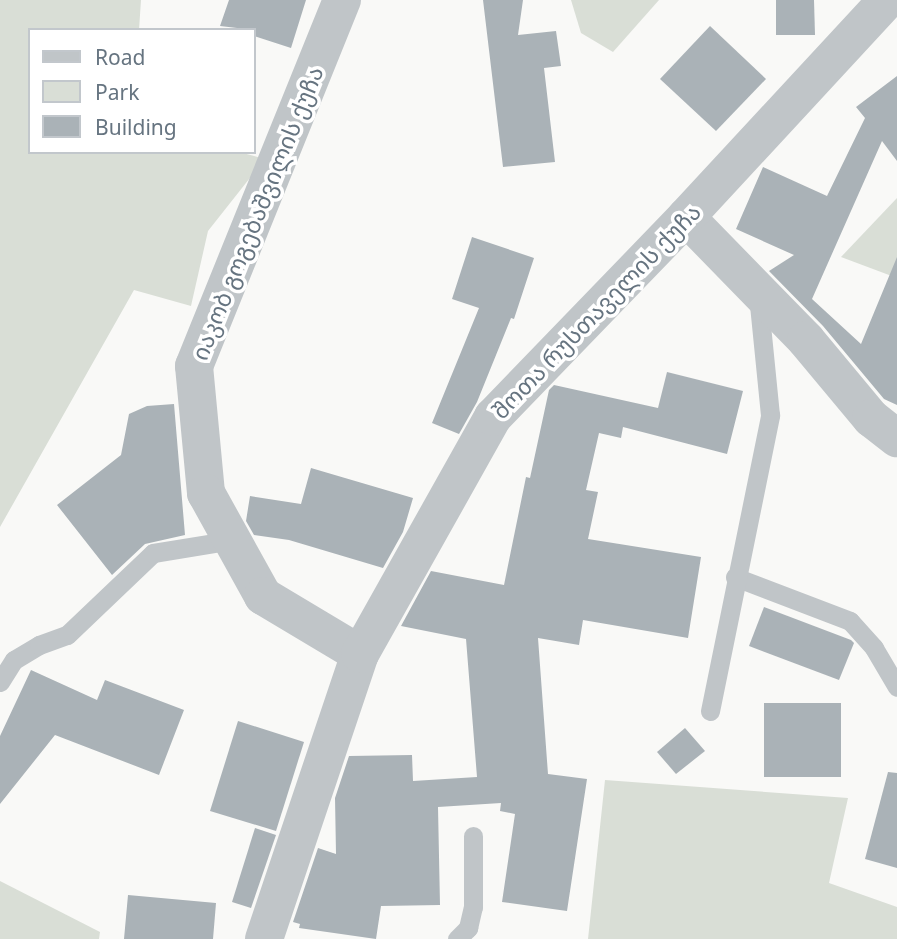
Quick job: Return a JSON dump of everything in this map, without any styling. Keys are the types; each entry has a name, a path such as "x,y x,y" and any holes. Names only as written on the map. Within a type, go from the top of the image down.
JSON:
{"street":[{"name":"იაკობ გოგებაშვილის ქუჩა","path":"342,0 194,366 206,493 263,596 360,654"},
{"name":"შოთა რუსთაველის ქუჩა","path":"264,939 360,654 493,417 686,218 887,0"},
{"path":"686,218 757,288 871,418 897,438"}],"lane":[{"path":"710,711 735,577 770,415 757,288"},
{"path":"0,682 14,660 67,635 153,554 232,540"},
{"path":"735,577 850,621 874,648 897,687"},
{"path":"457,939 468,928 472,907 473,836"}],"green space":[{"path":"0,0 141,0 139,28 28,28 28,154 246,154 265,159 208,231 191,306 134,290 0,527"},
{"path":"571,0 659,0 613,52 581,33"},
{"path":"897,198 897,278 841,257"},
{"path":"605,780 848,798 829,883 897,907 897,939 588,939"},
{"path":"0,881 100,932 99,939 0,939"}],"building":[{"path":"229,0 306,0 291,48 256,37 256,28 220,26"},
{"path":"483,0 523,0 518,35 556,31 561,66 544,68 555,162 503,167"},
{"path":"776,0 814,0 815,35 776,35"},
{"path":"710,26 766,79 716,131 660,79"},
{"path":"897,76 897,161 882,141 812,299 861,344 897,257 897,405 884,399 823,326 769,271 794,255 736,229 763,167 827,196 865,118 856,107"},
{"path":"472,237 534,258 514,319 511,318 477,402 459,434 432,423 479,308 452,299"},
{"path":"667,372 743,391 727,454 623,427 621,438 599,433 586,490 598,492 588,539 701,557 688,638 583,620 579,645 538,638 548,774 587,779 567,911 502,902 515,814 500,811 501,803 438,807 440,905 381,906 376,939 299,928 300,924 293,922 318,848 336,854 335,798 349,756 412,755 413,781 477,777 466,639 401,626 431,571 504,585 526,477 530,478 549,390 554,385 658,408"},
{"path":"174,404 185,535 145,544 112,575 57,505 121,455 129,414 147,406"},
{"path":"311,468 413,498 403,532 383,568 289,540 254,535 246,521 250,496 301,504"},
{"path":"764,607 851,640 854,643 839,680 749,646"},
{"path":"31,670 97,700 105,680 184,710 159,775 55,735 0,804 0,736"},
{"path":"764,703 841,703 841,777 764,777"},
{"path":"238,721 304,742 276,831 210,811"},
{"path":"685,728 705,751 676,774 657,752"},
{"path":"888,772 897,773 897,868 865,859"},
{"path":"255,828 276,835 251,908 232,902"},
{"path":"128,895 216,903 213,939 124,939"}]}
